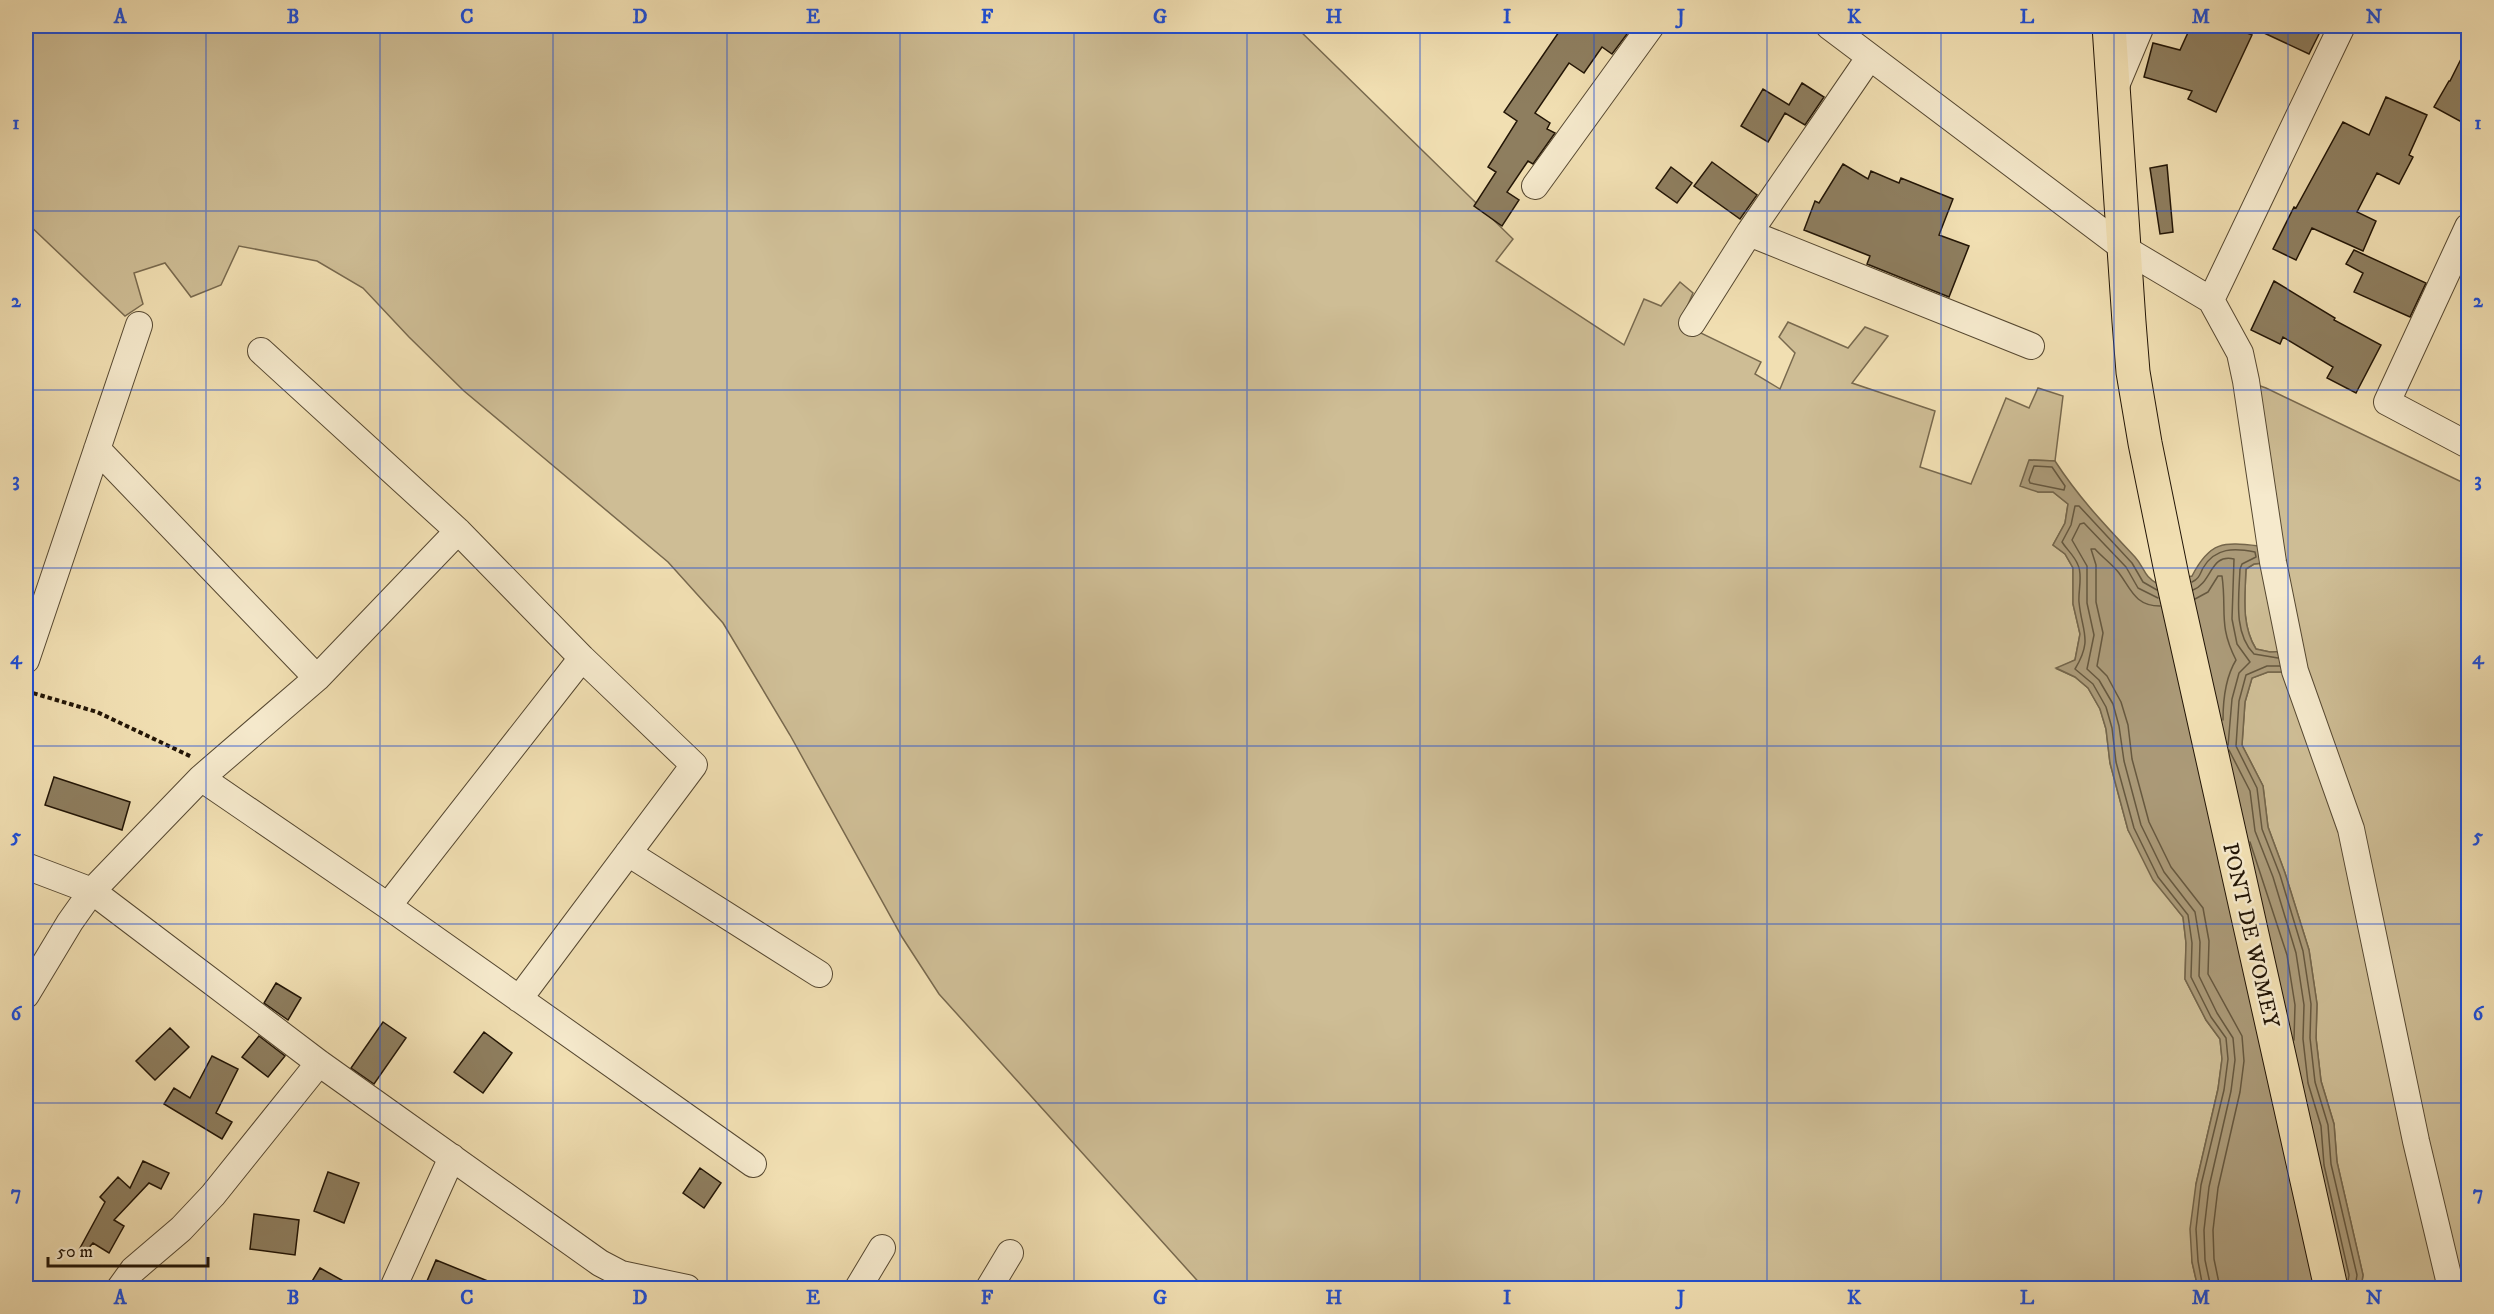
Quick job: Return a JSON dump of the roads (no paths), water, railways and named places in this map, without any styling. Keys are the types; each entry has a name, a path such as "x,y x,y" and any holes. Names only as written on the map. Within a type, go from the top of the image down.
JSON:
{"main road":[{"name":"PONT DE WOMEY","path":"2109,26 2133,372 2147,453 2173,581 2331,1288"}],"street":[{"path":"1535,186 1651,26"},
{"path":"1829,26 2125,249 2211,300 2240,353 2273,562 2293,661 2351,829 2416,1142 2451,1288"},
{"path":"2114,91 2141,26"},
{"path":"2211,300 2342,26"},
{"path":"1692,323 1749,233 1869,58"},
{"path":"2469,227 2387,402 2469,445"},
{"path":"1749,233 2031,346"},
{"path":"26,660 140,324"},
{"path":"261,351 458,531 582,658 694,765 519,999"},
{"path":"97,449 317,678"},
{"path":"26,995 92,891 208,773 317,678 458,531"},
{"path":"388,906 582,658"},
{"path":"208,773 388,906 753,1164"},
{"path":"628,853 819,974"},
{"path":"26,866 92,891 319,1064 600,1263 618,1281 687,1288"},
{"path":"120,1288 133,1270 181,1229 213,1196 319,1064"},
{"path":"393,1288 452,1156"},
{"path":"858,1288 882,1248"},
{"path":"989,1288 1010,1253"}],"water":[{"path":"2029,460 2055,461 2083,499 2135,557 2149,578 2158,584 2192,576 2205,556 2219,546 2236,544 2259,546 2273,562 2254,564 2246,569 2245,610 2248,630 2256,649 2270,652 2291,651 2286,672 2268,672 2252,678 2245,702 2242,745 2263,786 2268,827 2309,950 2317,1004 2316,1038 2321,1081 2334,1124 2337,1162 2363,1275 2361,1288 2198,1288 2192,1262 2190,1229 2196,1184 2218,1089 2222,1059 2220,1039 2206,1020 2185,979 2186,943 2183,917 2153,880 2128,830 2110,763 2106,729 2100,709 2088,688 2075,677 2056,668 2075,660 2080,634 2073,604 2073,568 2065,554 2053,545 2065,523 2068,504 2053,492 2038,492 2020,486"}]}
